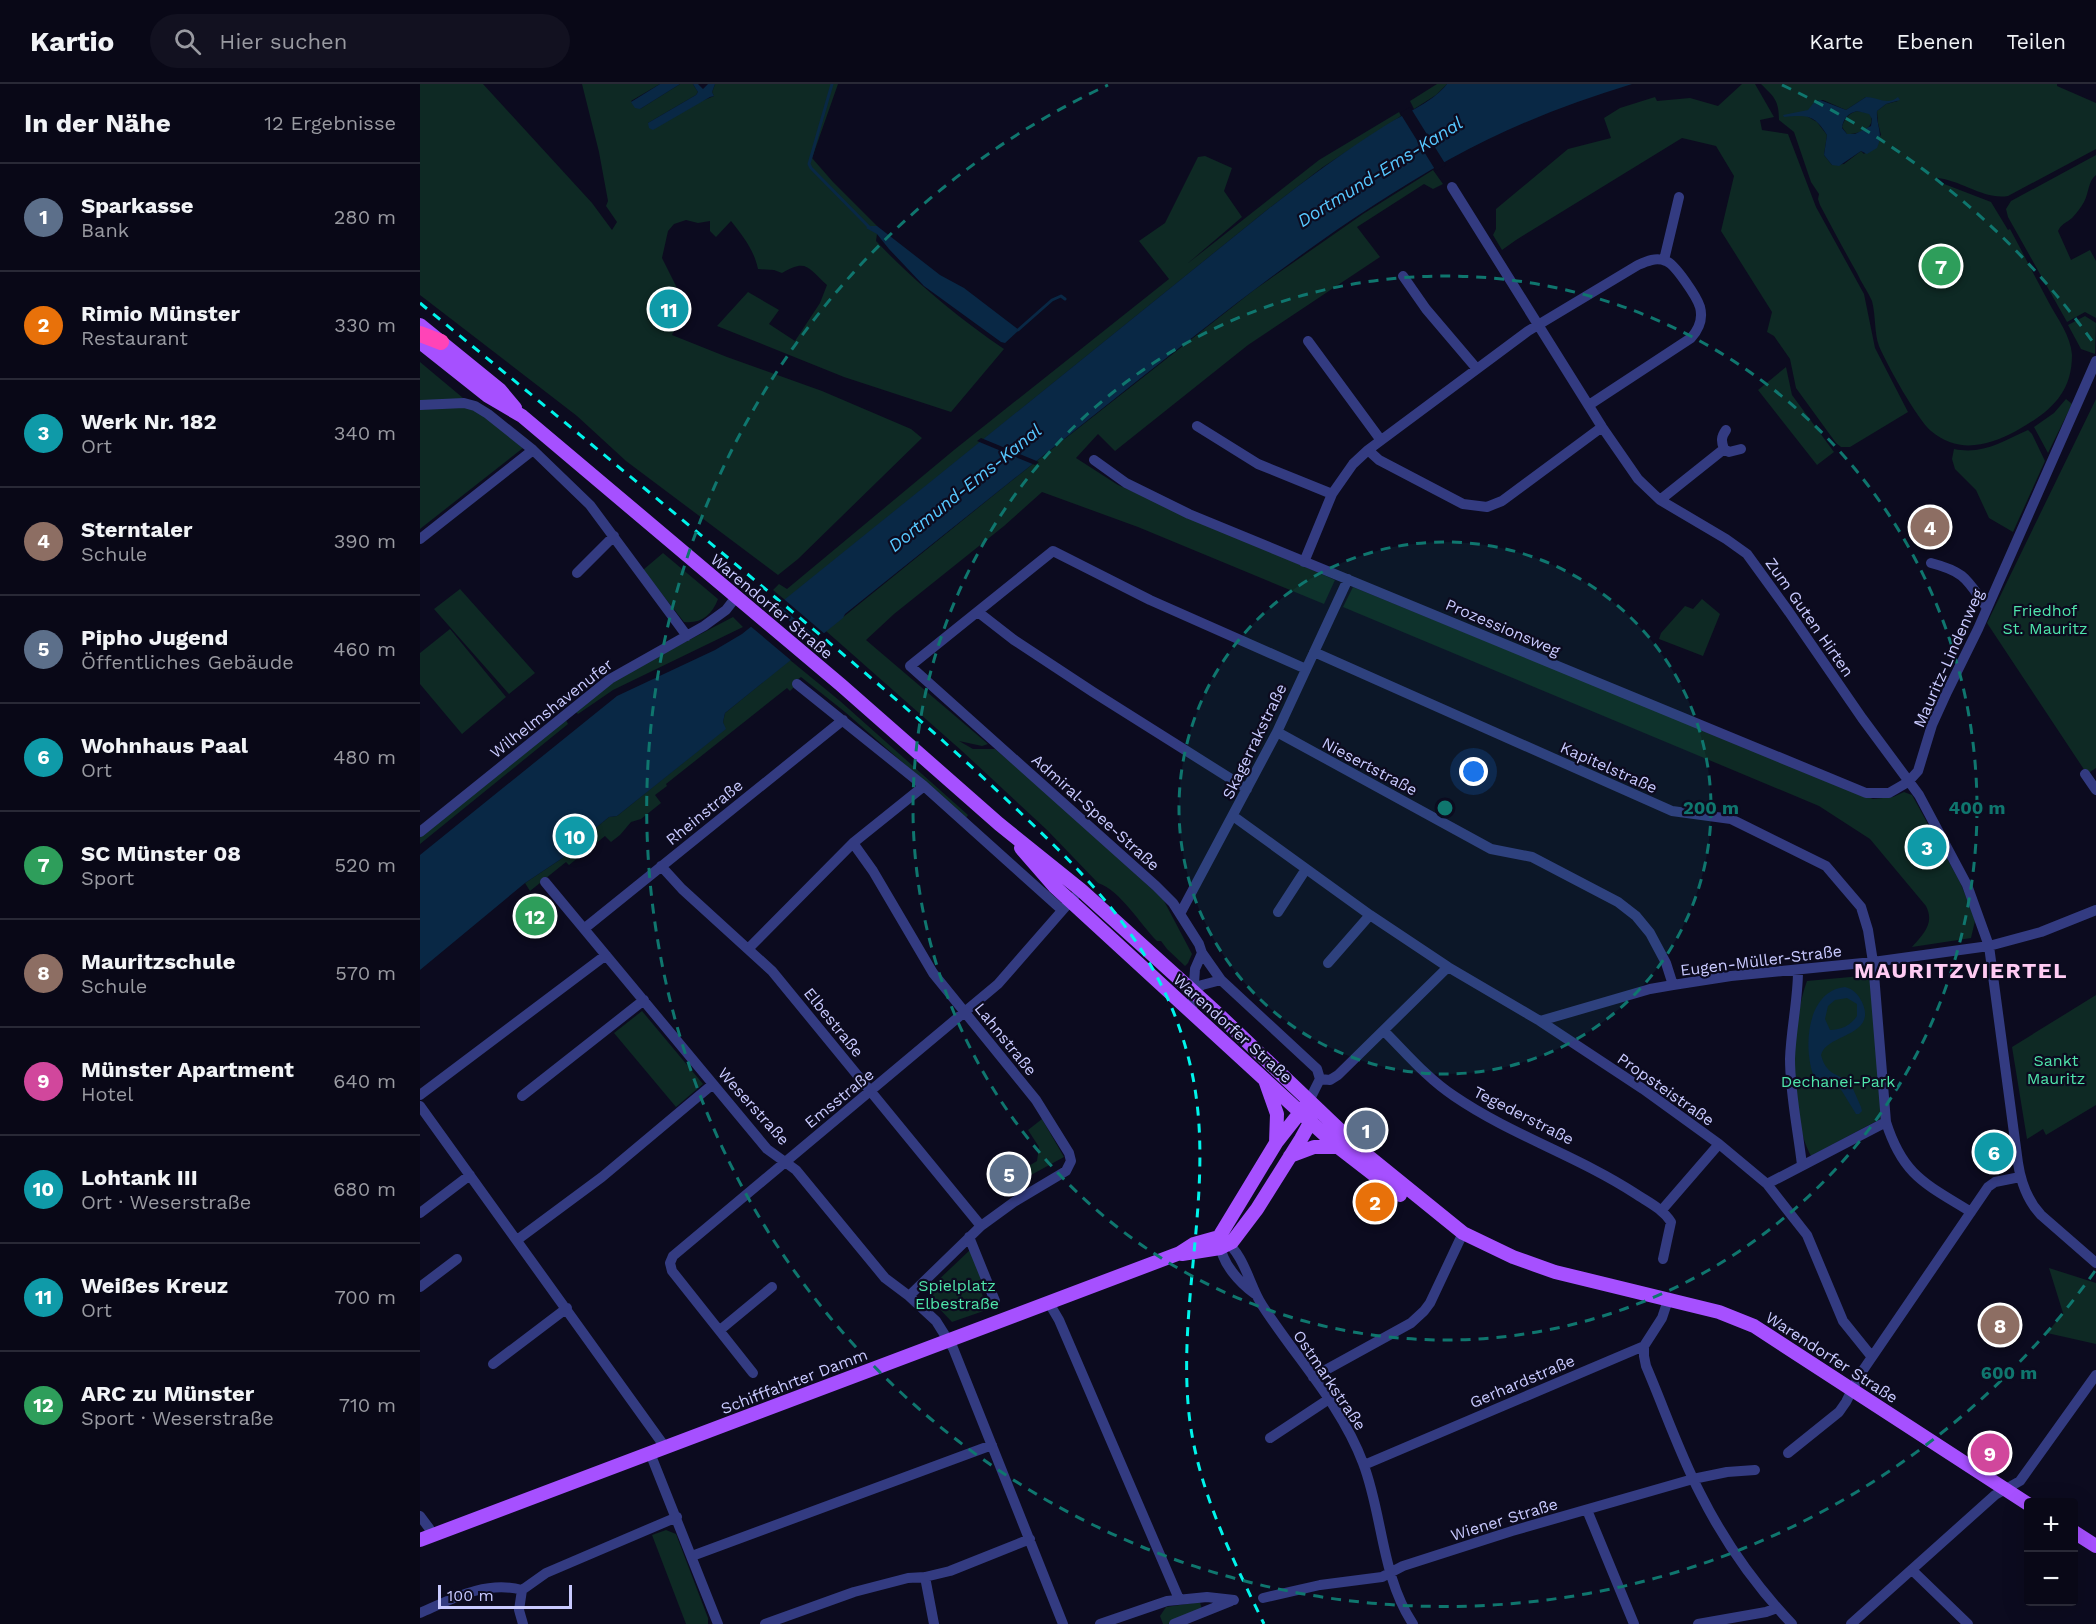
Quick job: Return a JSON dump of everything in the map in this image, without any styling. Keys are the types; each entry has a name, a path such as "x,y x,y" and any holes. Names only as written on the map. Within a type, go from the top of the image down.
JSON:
{"highway":[{"path":"420,334 441,342"}],"main road":[{"name":"Warendorfer Straße","path":"420,325 500,390 522,416 806,655 999,824 1081,890 1193,992 1338,1146 1412,1204 1450,1230 1463,1233 1513,1257 1555,1272 1719,1312 1754,1326 2024,1501"},
{"name":"Warendorfer Straße","path":"420,342 488,396 522,416"},
{"name":"Warendorfer Straße","path":"999,824 1054,886 1066,906 1192,1011 1264,1078 1363,1152 1463,1233"},
{"path":"1264,1078 1277,1114 1276,1143"},
{"path":"1223,1243 1276,1143 1307,1111"},
{"path":"1223,1243 1257,1209 1290,1156 1307,1111"},
{"path":"1290,1156 1314,1147 1338,1146"},
{"name":"Schifffahrter Damm","path":"426,1538 1180,1253 1188,1254 1223,1243"},
{"path":"2078,1535 2096,1546"}],"street":[{"name":"Zum Guten Hirten","path":"1452,187 1602,427 1638,479 1660,500 1726,538 1748,554 1908,782"},
{"path":"1665,260 1679,197"},
{"path":"1304,562 1332,494 1353,464 1380,439 1539,325 1638,264 1648,260 1665,260 1676,269 1700,306 1698,331 1691,338 1589,405"},
{"path":"1403,276 1426,309 1477,369"},
{"path":"1308,341 1380,439"},
{"name":"Mauritz-Lindenweg","path":"1908,782 1918,771 1932,725 1987,608 2096,361"},
{"path":"420,405 464,403 475,406 533,450 590,505 687,636"},
{"path":"1197,426 1258,464 1332,494"},
{"path":"1368,450 1379,460 1463,504 1487,507 1502,501 1602,427"},
{"path":"1724,449 1722,435 1726,430"},
{"path":"1660,500 1724,449"},
{"path":"1724,449 1736,452 1741,449"},
{"path":"420,539 533,450"},
{"name":"Prozessionsweg","path":"1094,460 1126,483 1189,514 1866,793 1889,793 1908,782"},
{"path":"577,573 614,536"},
{"path":"1247,789 1014,640 978,612 1053,552 1150,600 1306,669"},
{"path":"1931,563 1954,570 1963,576 1987,608"},
{"name":"Skagerrakstraße","path":"1180,914 1276,732 1348,579"},
{"name":"Wilhelmshavenufer","path":"420,832 610,679 687,636 726,610 736,597"},
{"name":"Admiral-Spee-Straße","path":"978,612 910,666 1156,886 1180,914 1202,952"},
{"name":"Kapitelstraße","path":"1314,652 1672,811 1731,819 1826,866 1861,907 1868,930 1873,962 1886,1122 1892,1141 1907,1167 1924,1182 1971,1212"},
{"name":"Warendorfer Straße","path":"796,684 924,786 1066,906"},
{"name":"Rheinstraße","path":"585,928 843,720"},
{"name":"Niesertstraße","path":"1276,732 1491,849 1532,857 1618,902 1636,916 1650,933 1666,963 1673,985"},
{"path":"2085,774 2096,790"},
{"path":"1908,782 1919,795 1967,885 1989,946 2020,1177 2034,1207 2096,1263"},
{"path":"748,949 853,843 924,786"},
{"name":"Propsteistraße","path":"1233,816 1306,870 1448,967 1540,1021 1643,1089 1719,1144 1767,1184 1807,1235 1843,1321 1872,1357"},
{"name":"Lahnstraße","path":"853,843 873,871 933,973 1048,1117 1065,1145 1071,1161 1066,1171 1014,1202 981,1226"},
{"name":"Elbestraße","path":"661,866 682,889 772,971 981,1226"},
{"path":"1278,912 1306,870"},
{"name":"Weserstraße","path":"545,882 767,1149 801,1177 885,1278 909,1296 936,1322 949,1340 1064,1624"},
{"name":"Emsstraße","path":"753,1373 672,1270 670,1263 673,1256 998,984 1081,890"},
{"name":"Eugen-Müller-Straße","path":"1540,1021 1650,989 1673,985 1731,976 1873,962 1989,946 2041,932 2096,910"},
{"path":"1328,963 1371,915"},
{"path":"1192,1011 1195,969 1202,952"},
{"name":"Warendorfer Straße","path":"1202,952 1221,980 1317,1069 1320,1079 1307,1111"},
{"path":"420,1095 606,955"},
{"path":"1320,1079 1330,1080 1338,1075 1448,967"},
{"path":"1798,970 1790,1080 1802,1165"},
{"name":"Warendorfer Straße","path":"1193,992 1202,985 1221,980"},
{"path":"522,1096 644,1000"},
{"name":"Tegederstraße","path":"1384,1031 1428,1075 1453,1096 1495,1120 1567,1154 1616,1181 1661,1211"},
{"path":"517,1240 602,1177 714,1084"},
{"path":"420,1106 666,1447"},
{"path":"1767,1184 1886,1122"},
{"path":"1663,1259 1671,1222 1661,1211 1719,1144"},
{"path":"420,1213 470,1175"},
{"path":"1788,1453 1839,1412 1872,1357 1988,1187 1995,1182 2020,1177"},
{"path":"909,1296 981,1226"},
{"path":"1313,1377 1411,1323 1424,1311 1463,1233"},
{"path":"969,1237 995,1300"},
{"name":"Ostmarkstraße","path":"1223,1243 1251,1278 1255,1294 1349,1431 1364,1465 1401,1606 1413,1624"},
{"path":"420,1287 457,1259"},
{"path":"720,1330 772,1287"},
{"path":"1668,1300 1662,1318 1644,1346 1646,1366 1700,1493 1732,1549 1792,1624"},
{"path":"1049,1303 1059,1320 1179,1599"},
{"path":"493,1364 567,1308"},
{"name":"Gerhardstraße","path":"1364,1465 1644,1346"},
{"path":"1851,1624 1995,1495 2020,1481 2096,1375"},
{"path":"1270,1438 1329,1399"},
{"path":"692,1556 992,1445"},
{"path":"650,1453 718,1624"},
{"name":"Wiener Straße","path":"1263,1598 1320,1585 1375,1578 1403,1566 1480,1541 1694,1479 1727,1472 1755,1470"},
{"path":"1587,1510 1634,1624"},
{"path":"420,1516 429,1528 426,1538"},
{"path":"523,1624 519,1610 522,1590 546,1573 677,1517"},
{"path":"765,1624 854,1592 908,1578 925,1577 950,1571 1030,1539"},
{"path":"1912,1570 1968,1624"},
{"path":"925,1577 934,1624"},
{"path":"420,1613 456,1597 491,1587 504,1586 522,1590"},
{"path":"1100,1624 1146,1607 1179,1599 1207,1597 1234,1599 1174,1624"},
{"path":"1698,1624 1777,1608"}],"green space":[{"path":"420,84 483,84 592,203 612,230 617,222 606,206 608,201 599,152 582,84 660,84 631,101 640,109 680,84 693,84 698,92 696,95 648,123 714,96 712,92 715,84 838,84 812,158 877,226 870,226 877,234 876,241 906,271 937,298 1004,349 951,412 844,377 717,326 748,292 779,310 769,324 795,341 820,303 827,285 811,270 802,266 782,273 758,269 751,249 731,221 716,237 710,231 710,221 698,223 686,220 674,224 668,231 662,258 685,304 672,335 822,391 911,429 922,438 798,559 778,575 626,461 577,416 420,295"},
{"path":"1437,84 1447,84 1436,95 1414,109 1410,101"},
{"path":"1742,84 1755,84 1774,117 1760,120 1762,130 1788,134 1816,207 1864,294 1875,348 1908,412 1850,447 1841,447 1836,443 1796,388 1790,359 1774,336 1767,332 1772,312 1721,231 1734,176 1716,146 1682,138 1502,250 1493,235 1496,229 1496,209 1568,149 1611,138 1604,118 1620,108 1655,97 1657,101 1690,98 1718,106"},
{"path":"1761,84 2057,84 2096,103 2096,149 2008,196 1981,193 1955,182 1937,178 1939,182 1991,202 2008,230 2010,229 2066,334 2072,355 2071,369 2063,392 2048,410 2028,424 1995,441 1984,444 1952,443 1941,438 1925,425 1883,355 1877,341 1872,301 1820,205 1819,194 1811,182 1794,132 1779,120 1777,103","holes":["1866,97 1885,102 1898,101 1886,104 1877,111 1881,135 1864,154 1861,151 1844,164 1832,165 1824,155 1827,135 1817,122 1804,112 1811,109 1817,100 1823,100 1846,110"]},
{"path":"1857,111 1869,113 1871,122 1866,129 1847,134 1842,127 1843,124 1849,115"},
{"path":"1399,112 1401,116 1323,167 1267,210 785,600 773,590 779,584 787,589 954,450 1169,279 1139,241 1165,223 1198,157 1205,156 1232,168 1224,191 1242,217 1187,264 1319,160"},
{"path":"2096,155 2096,175 2091,180 2084,202 2074,216 2058,231 2071,260 2090,250 2096,261 2096,318 2085,312 2067,322 2008,217 2006,209 2011,201"},
{"path":"1433,170 1443,184 1433,189 1424,184 1357,227 1380,257 1248,345 1115,451 1098,434 1076,458 1118,485 1335,580 1324,604 1138,527 1042,492 1004,526 894,614 866,640 988,744 982,746 959,741 973,749 995,749 1163,899 1192,954 1185,966 1161,941 1157,941 1115,893 1098,883 1047,830 962,751 826,631 1005,486 1254,290 1363,214"},
{"path":"2085,316 2096,323 2095,354 2081,349 2068,325"},
{"path":"420,362 523,448 420,529"},
{"path":"1786,367 1792,395 1834,452 1817,465 1758,390"},
{"path":"2066,399 2072,404 2048,453 2034,427 2054,413"},
{"name":"Friedhof St. Mauritz","path":"2096,399 2096,768 2087,774 1987,623"},
{"path":"2028,430 2045,461 2013,532 1989,518 1976,490 1955,469 1952,459 1954,449 1984,449"},
{"path":"663,553 718,599 713,610 701,620 684,622 643,570"},
{"path":"1353,587 1873,799 1893,797 1904,792 1912,795 1960,882 1970,906 1975,921 1971,938 1912,947 1924,933 1928,923 1926,906 1870,839 1819,806 1343,607"},
{"path":"460,589 535,673 509,694 434,609"},
{"path":"1702,599 1720,614 1703,656 1659,639 1661,633 1685,606 1693,609"},
{"path":"733,617 743,627 613,690 578,714 576,712 611,681"},
{"path":"450,629 506,697 462,734 420,684 420,653"},
{"path":"790,660 840,701 968,815 966,818 845,712 801,677 793,683 795,686 790,691 787,688 666,784 667,786 655,795 661,803 641,819 631,822 611,842 605,836 569,865 566,862 530,891 525,883 564,857 564,854 609,817 617,816 725,729 723,722 725,713"},
{"path":"566,720 568,724 420,844 420,837"},
{"name":"Dechanei-Park","path":"1872,975 1884,1117 1811,1156 1798,1117 1794,1069 1798,1021 1807,981"},
{"name":"Sankt Mauritz","path":"2096,995 2096,1105 2046,1135 2043,1129 2027,1139 2012,1047"},
{"path":"642,1011 703,1084 676,1107 614,1033"},
{"path":"1042,1119 1064,1157 1031,1175 1027,1167 1037,1161 1039,1147 1028,1130"},
{"name":"Spielplatz Elbestraße","path":"971,1249 983,1279 977,1281 985,1302 992,1300 995,1307 952,1322 932,1301 932,1286"},
{"path":"2049,1268 2096,1283 2096,1344 2047,1333 2063,1313"},
{"path":"666,1530 676,1534 708,1618 708,1624 686,1624 652,1535"},
{"path":"1200,1602 1202,1610 1163,1624 1160,1616 1166,1607"}],"water":[{"path":"660,84 680,84 640,109 635,108 631,102"},
{"path":"693,84 698,84 703,89 708,84 715,84 712,92 714,96 653,130 649,128 648,123 696,95 698,92"},
{"name":"Dortmund-Ems-Kanal","path":"1447,84 1632,84 1539,117 1472,147 1368,209 1289,264 1175,351 845,614 843,618 725,713 723,722 726,729 617,816 609,817 564,854 564,857 525,883 420,970 420,855 617,696 715,650 742,634 1267,210 1353,147 1433,97"},
{"path":"1866,97 1890,101 1898,97 1900,100 1886,104 1877,111 1880,138 1877,148 1867,154 1861,151 1839,166 1832,165 1824,155 1827,135 1818,123 1809,117 1784,117 1783,115 1808,110 1815,101 1820,100 1846,110","holes":["1857,111 1869,114 1872,119 1871,126 1855,134 1847,134 1842,128 1845,119 1851,113"]},
{"path":"877,226 940,275 964,288 1019,330 1005,343 1001,342 924,286 877,234 866,228"},
{"path":"1845,987 1853,991 1862,1002 1865,1013 1863,1022 1858,1028 1832,1042 1821,1055 1828,1070 1850,1082 1861,1107 1862,1111 1859,1114 1856,1114 1840,1088 1825,1088 1816,1082 1812,1070 1808,1040 1810,1025 1822,999 1832,991","holes":["1847,998 1857,1004 1857,1016 1852,1022 1842,1028 1830,1030 1825,1019 1828,1006 1835,1000"]}],"pier":[{"path":"1410,107 1446,165 1436,171 1400,113"},
{"path":"981,438 1039,462 1035,465 977,441"},
{"path":"782,598 826,635 820,640 776,603"},
{"path":"772,606 816,643 793,662 749,625"}],"waterway":[{"path":"832,84 809,164 870,228"},
{"path":"1018,330 1052,300 1061,296 1065,299"}],"railway":[{"path":"420,303 643,487 939,737 1084,876 1136,942 1158,978 1175,1017 1189,1060 1197,1103 1200,1145 1199,1188 1188,1317 1187,1360 1188,1403 1192,1433 1198,1461 1216,1517 1264,1624"}],"place":[{"name":"SC Münster 08","path":"1941,266"},
{"name":"Weißes Kreuz","path":"669,309"},
{"name":"Sterntaler","path":"1930,527"},
{"name":"Lohtank III","path":"575,836"},
{"name":"Werk Nr. 182","path":"1927,847"},
{"name":"ARC zu Münster","path":"535,916"},
{"name":"Sparkasse","path":"1366,1130"},
{"name":"Wohnhaus Paal","path":"1994,1152"},
{"name":"Pipho Jugend","path":"1009,1174"},
{"name":"Rimio Münster","path":"1375,1202"},
{"name":"Mauritzschule","path":"2000,1325"},
{"name":"Münster Apartment","path":"1990,1453"}],"district":[{"name":"MAURITZVIERTEL","path":"1961,970"}]}
